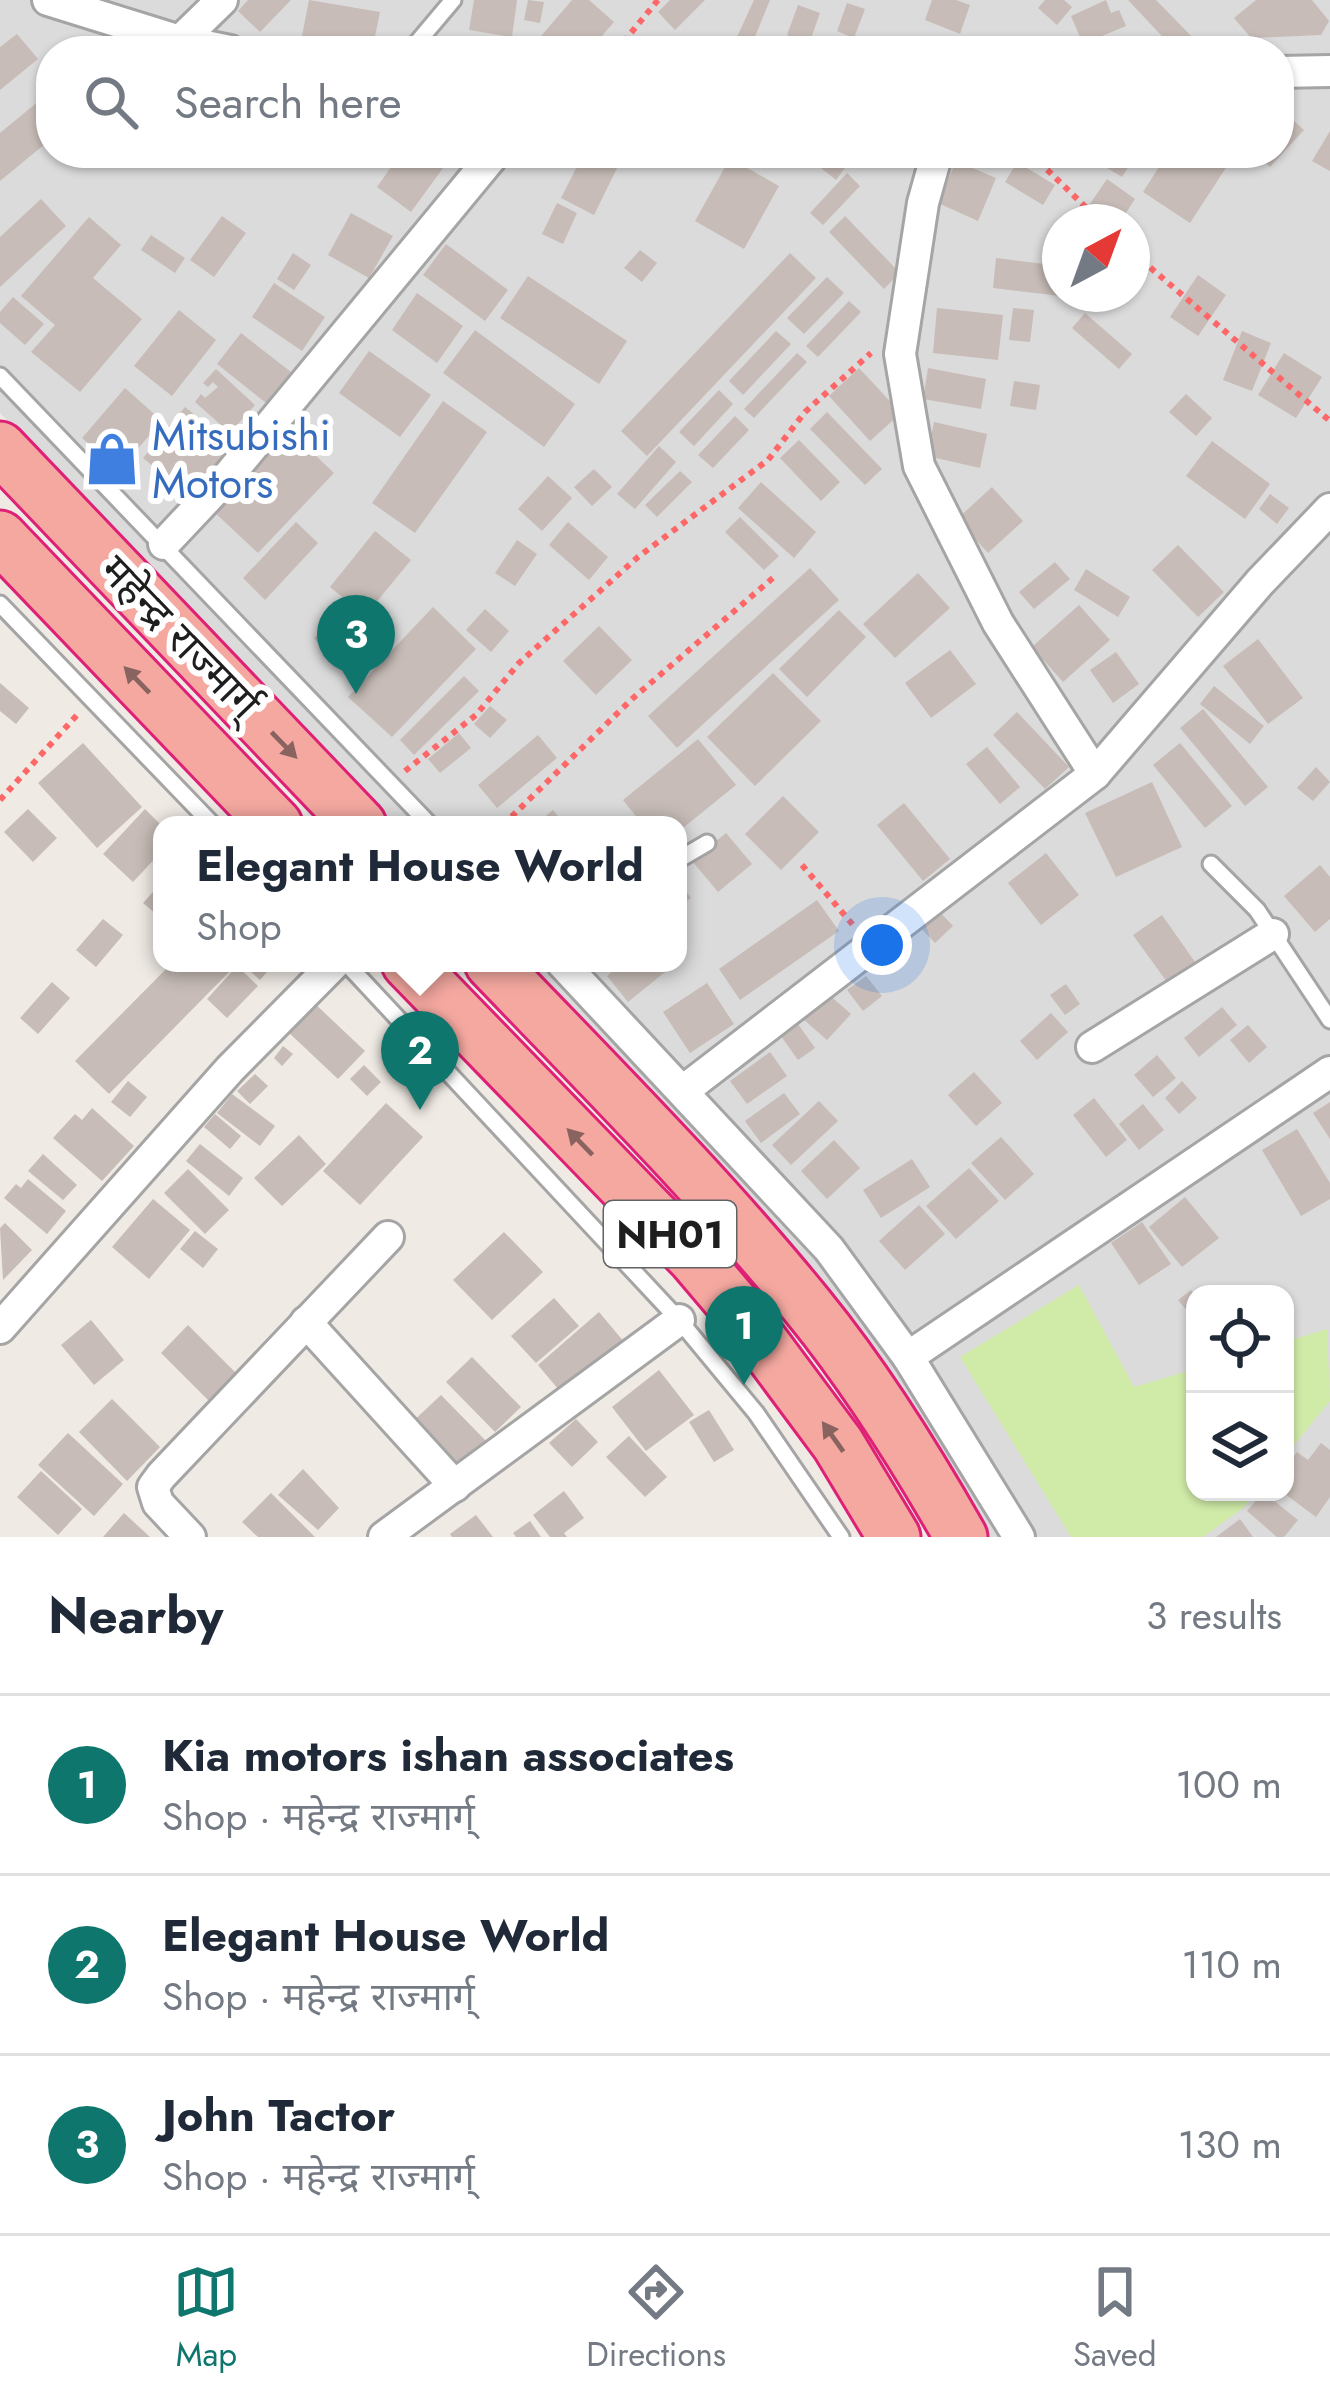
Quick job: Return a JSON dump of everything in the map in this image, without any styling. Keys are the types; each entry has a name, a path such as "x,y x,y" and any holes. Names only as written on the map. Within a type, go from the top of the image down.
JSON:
{"highway":[{"name":"महेन्द्र राज्मार्ग्","path":"0,448 351,816"},
{"name":"महेन्द्र राज्मार्ग्","path":"0,537 267,816"},
{"name":"NH01","path":"417,972 740,1311 838,1444 894,1537"},
{"name":"NH01","path":"499,972 728,1214 812,1311 908,1449 961,1537"}],"street":[{"path":"48,0 164,36"},
{"path":"185,36 222,0"},
{"path":"1294,72 1330,71"},
{"path":"164,544 230,475 483,168"},
{"path":"933,168 900,354 919,466 998,623 1095,774"},
{"path":"683,1091 1095,774 1260,582 1330,509"},
{"path":"1093,1047 1273,934"},
{"path":"0,1328 230,1070 326,972"},
{"path":"571,972 829,1249 908,1357 1018,1537"},
{"path":"908,1357 1330,1072"},
{"path":"190,1537 158,1503 154,1487 388,1238"},
{"path":"384,1537 679,1320"},
{"path":"307,1322 455,1486"}],"lane":[{"path":"423,36 453,0"},
{"path":"0,376 422,816"},
{"path":"0,604 204,816"},
{"path":"687,855 707,844"},
{"path":"1211,863 1257,910 1330,1021"},
{"path":"354,972 679,1320 756,1413 841,1537"}],"path":[{"path":"628,36 658,0"},
{"path":"1045,168 1082,204"},
{"path":"1150,267 1330,421"},
{"path":"391,783 476,715 519,663 638,557 768,460 805,412 904,322"},
{"path":"512,816 632,699 774,577"},
{"path":"0,800 91,698"},
{"path":"802,865 871,946"}],"shaded area":[{"path":"0,0 1330,0 1330,1537 986,1537 874,1354 796,1248 534,972 687,972 687,816 387,816 172,587 0,413"}],"green space":[{"path":"1079,1285 1134,1387 1186,1372 1186,1501 1249,1501 1203,1537 1071,1537 960,1357"},
{"path":"1327,1329 1330,1401 1294,1445 1294,1393 1294,1339"}],"building":[{"path":"248,0 291,0 260,32 238,11"},
{"path":"309,0 380,12 375,36 302,36"},
{"path":"474,0 517,0 512,36 469,30"},
{"path":"528,0 544,2 540,23 524,20"},
{"path":"572,0 589,0 614,22 602,36 541,36"},
{"path":"670,0 705,0 675,30 658,12"},
{"path":"754,0 770,0 755,36 737,36"},
{"path":"932,0 970,5 960,34 925,20"},
{"path":"1045,0 1064,0 1072,7 1057,25 1038,8"},
{"path":"1106,0 1111,13 1119,10 1126,26 1102,36 1080,36 1071,16"},
{"path":"1128,0 1156,0 1191,36 1162,36"},
{"path":"1256,0 1312,0 1329,21 1321,35 1249,36 1234,18"},
{"path":"847,3 865,9 855,36 837,31"},
{"path":"798,5 820,13 812,36 787,35"},
{"path":"17,34 36,61 0,90 0,47"},
{"path":"36,103 36,151 0,181 0,133"},
{"path":"1294,121 1304,130 1294,141"},
{"path":"1330,131 1330,171 1312,161"},
{"path":"390,168 443,168 411,212 377,187"},
{"path":"576,168 617,168 594,215 561,198"},
{"path":"724,168 748,168 779,186 744,249 695,221"},
{"path":"821,168 845,168 836,180"},
{"path":"953,168 972,168 996,178 978,221 938,203"},
{"path":"1013,168 1027,168 1055,185 1042,204 1005,182"},
{"path":"1107,168 1128,168 1122,177"},
{"path":"1158,168 1226,168 1190,223 1143,192"},
{"path":"847,173 860,186 823,225 810,213"},
{"path":"1107,179 1135,199 1132,204 1090,204"},
{"path":"41,199 66,226 0,287 0,237"},
{"path":"557,203 577,213 563,244 542,234"},
{"path":"351,213 393,236 369,278 328,255"},
{"path":"222,216 246,233 214,277 190,260"},
{"path":"845,216 900,273 884,289 829,232"},
{"path":"89,217 121,245 93,278 142,319 80,392 31,352 55,325 21,296"},
{"path":"151,235 185,258 175,273 141,250"},
{"path":"446,244 508,290 485,321 423,275"},
{"path":"640,250 657,263 642,282 624,268"},
{"path":"293,253 311,265 294,290 277,279"},
{"path":"790,253 816,278 647,456 621,431"},
{"path":"996,258 1042,264 1042,294 993,288"},
{"path":"1198,275 1226,295 1198,336 1170,317"},
{"path":"528,276 627,341 599,384 500,318"},
{"path":"827,277 844,293 804,334 787,318"},
{"path":"274,283 325,317 302,351 252,317"},
{"path":"417,293 463,326 437,363 392,330"},
{"path":"13,297 44,324 25,345 0,323 0,312"},
{"path":"849,301 861,312 818,357 806,346"},
{"path":"937,308 1003,315 998,360 933,353"},
{"path":"1013,308 1034,310 1030,342 1009,340"},
{"path":"179,310 216,340 172,396 134,366"},
{"path":"1085,313 1132,354 1119,369 1072,328"},
{"path":"475,330 575,404 544,447 443,373"},
{"path":"776,331 791,344 743,395 729,381"},
{"path":"1242,331 1271,343 1252,391 1223,380"},
{"path":"241,333 291,372 266,403 217,364"},
{"path":"369,351 431,395 400,437 339,393"},
{"path":"797,353 807,362 754,418 744,409"},
{"path":"1284,353 1322,377 1296,418 1258,395"},
{"path":"859,368 901,413 870,441 829,396"},
{"path":"928,368 986,379 981,409 923,399"},
{"path":"216,369 255,405 230,433 195,402 218,387 203,383"},
{"path":"1014,381 1040,385 1036,410 1010,406"},
{"path":"125,388 162,421 119,470 82,438"},
{"path":"719,390 733,404 694,446 679,432"},
{"path":"1186,394 1212,418 1196,436 1169,412"},
{"path":"443,401 487,432 415,533 372,503"},
{"path":"185,407 233,446 191,497 143,458"},
{"path":"827,412 882,469 865,485 810,429"},
{"path":"735,416 749,430 713,468 698,455"},
{"path":"934,422 987,434 980,468 927,456"},
{"path":"289,430 334,473 258,553 213,511"},
{"path":"799,440 840,482 821,501 780,458"},
{"path":"1212,441 1270,484 1245,519 1186,476"},
{"path":"659,446 676,462 635,509 617,494"},
{"path":"594,469 612,487 592,506 574,487"},
{"path":"680,471 692,482 657,517 645,505"},
{"path":"548,476 572,498 542,531 518,509"},
{"path":"761,482 816,532 794,558 738,508"},
{"path":"992,487 1023,521 988,553 957,519"},
{"path":"1270,494 1289,508 1277,524 1259,509"},
{"path":"740,517 779,556 764,570 725,532"},
{"path":"296,522 318,543 265,600 243,578"},
{"path":"568,522 608,557 589,580 549,545"},
{"path":"375,531 411,560 365,616 330,587"},
{"path":"517,540 537,554 515,586 495,573"},
{"path":"1178,545 1224,592 1198,617 1152,570"},
{"path":"1055,562 1070,579 1034,609 1019,592"},
{"path":"810,568 839,600 677,748 648,716"},
{"path":"1086,569 1130,597 1118,617 1074,590"},
{"path":"918,573 950,608 895,658 863,624"},
{"path":"1079,605 1110,640 1063,682 1032,647"},
{"path":"433,607 476,649 392,737 348,697"},
{"path":"485,609 509,631 491,652 466,630"},
{"path":"345,610 362,627 330,655 314,638"},
{"path":"839,610 866,637 807,697 779,669"},
{"path":"599,626 632,660 596,695 563,661"},
{"path":"1258,639 1303,698 1268,724 1223,666"},
{"path":"950,650 976,684 931,718 905,683"},
{"path":"1116,652 1139,684 1113,703 1090,670"},
{"path":"773,673 821,721 755,786 707,737"},
{"path":"464,676 479,691 414,755 400,740"},
{"path":"0,683 29,708 16,724 0,711"},
{"path":"1214,686 1264,726 1250,744 1200,704"},
{"path":"490,706 507,720 490,738 474,724"},
{"path":"1203,709 1268,787 1245,806 1180,728"},
{"path":"1017,712 1069,767 1045,789 993,735"},
{"path":"459,733 471,748 440,773 428,759"},
{"path":"538,735 557,758 497,808 478,785"},
{"path":"698,739 736,785 687,825 687,816 636,816 623,800"},
{"path":"83,743 142,807 97,848 38,783"},
{"path":"1180,743 1232,806 1205,828 1153,765"},
{"path":"987,747 1020,787 1000,804 966,764"},
{"path":"1316,767 1330,782 1313,801 1297,788"},
{"path":"1152,782 1182,847 1116,877 1085,813"},
{"path":"783,796 819,832 781,870 745,834"},
{"path":"904,803 950,859 923,881 877,825"},
{"path":"28,809 57,838 33,862 4,832"},
{"path":"145,809 153,817 153,861 133,882 103,854"},
{"path":"726,833 752,864 718,892 692,861"},
{"path":"1046,853 1079,895 1041,925 1008,883"},
{"path":"1320,865 1330,877 1330,919 1315,932 1284,896"},
{"path":"153,892 153,911 143,903"},
{"path":"817,900 839,931 740,1000 719,969"},
{"path":"935,907 953,926 935,943 917,924"},
{"path":"1162,915 1195,962 1167,982 1133,935"},
{"path":"103,919 123,935 96,967 76,950"},
{"path":"163,972 229,972 109,1094 75,1061"},
{"path":"232,972 243,972 258,986 227,1018 207,999"},
{"path":"612,972 665,972 628,1002 607,976"},
{"path":"866,976 882,996 863,1011 847,990"},
{"path":"52,982 70,998 38,1034 20,1018"},
{"path":"707,983 734,1024 690,1053 663,1012"},
{"path":"1066,984 1080,1004 1065,1015 1050,995"},
{"path":"827,993 851,1014 827,1040 803,1019"},
{"path":"313,1002 365,1051 338,1079 286,1030"},
{"path":"1222,1007 1237,1025 1199,1057 1184,1038"},
{"path":"1051,1013 1068,1032 1037,1060 1020,1041"},
{"path":"793,1017 815,1048 798,1060 776,1029"},
{"path":"1248,1025 1267,1047 1249,1063 1230,1040"},
{"path":"283,1046 293,1054 282,1066 274,1058"},
{"path":"770,1052 787,1076 747,1104 730,1081"},
{"path":"1157,1055 1176,1078 1153,1097 1134,1075"},
{"path":"364,1065 381,1082 367,1096 350,1079"},
{"path":"974,1072 1002,1103 976,1126 948,1095"},
{"path":"255,1074 268,1086 250,1104 237,1091"},
{"path":"128,1081 147,1097 130,1117 111,1102"},
{"path":"1182,1081 1197,1098 1179,1114 1165,1098"},
{"path":"784,1093 800,1114 761,1143 745,1121"},
{"path":"232,1094 275,1126 260,1146 217,1113"},
{"path":"1094,1098 1127,1140 1106,1157 1073,1115"},
{"path":"819,1101 838,1121 791,1165 772,1145"},
{"path":"1330,1102 1330,1139 1313,1113"},
{"path":"386,1103 423,1137 360,1205 323,1171"},
{"path":"1143,1104 1164,1130 1139,1150 1119,1124"},
{"path":"92,1108 134,1146 102,1181 53,1138 75,1114 82,1120"},
{"path":"215,1114 241,1136 230,1149 204,1127"},
{"path":"1297,1129 1330,1183 1330,1199 1301,1216 1262,1150"},
{"path":"299,1135 326,1164 282,1206 254,1178"},
{"path":"1001,1137 1034,1174 1005,1200 971,1163"},
{"path":"834,1140 860,1168 827,1199 801,1171"},
{"path":"200,1144 243,1178 229,1196 186,1161"},
{"path":"43,1154 77,1185 63,1200 28,1171"},
{"path":"912,1159 930,1187 881,1218 863,1190"},
{"path":"969,1168 999,1201 956,1239 926,1206"},
{"path":"188,1169 229,1210 205,1234 164,1193"},
{"path":"28,1179 66,1211 47,1234 4,1198"},
{"path":"1185,1197 1219,1238 1182,1267 1149,1227"},
{"path":"153,1199 190,1230 149,1279 112,1247"},
{"path":"919,1205 945,1234 905,1270 879,1241"},
{"path":"1142,1222 1171,1264 1139,1285 1111,1243"},
{"path":"5,1223 32,1250 3,1280 0,1228"},
{"path":"195,1231 218,1249 203,1268 180,1249"},
{"path":"504,1232 543,1272 492,1320 453,1280"},
{"path":"554,1298 579,1326 536,1363 511,1336"},
{"path":"599,1312 625,1343 564,1396 538,1365"},
{"path":"91,1320 124,1360 94,1385 61,1345"},
{"path":"188,1325 241,1378 213,1405 161,1353"},
{"path":"472,1357 521,1407 495,1432 446,1382"},
{"path":"659,1370 694,1415 646,1451 612,1407"},
{"path":"441,1395 487,1442 455,1473 408,1426"},
{"path":"112,1399 160,1447 127,1481 79,1432"},
{"path":"709,1410 734,1450 714,1462 689,1422"},
{"path":"576,1419 598,1442 572,1467 549,1443"},
{"path":"68,1433 123,1484 94,1516 38,1465"},
{"path":"629,1436 667,1477 645,1497 606,1457"},
{"path":"1321,1443 1330,1450 1330,1497 1316,1517 1294,1501 1294,1456 1297,1452 1308,1460"},
{"path":"303,1469 339,1508 318,1530 278,1495"},
{"path":"41,1471 82,1509 58,1535 17,1497"},
{"path":"564,1491 584,1518 564,1533 567,1537 550,1537 533,1515"},
{"path":"271,1493 315,1537 258,1537 242,1522"},
{"path":"1255,1501 1274,1501 1298,1520 1284,1537 1277,1537 1247,1511"},
{"path":"124,1513 150,1537 103,1537"},
{"path":"476,1515 493,1537 452,1537 450,1534"},
{"path":"1240,1519 1253,1537 1216,1537"},
{"path":"530,1521 541,1537 516,1537 513,1533"}],"place":[{"name":"Mitsubishi Motors","path":"112,459"},
{"name":"John Tactor","path":"356,694"},
{"name":"Elegant House World","path":"420,1110"},
{"name":"Kia motors ishan associates","path":"744,1385"}]}
